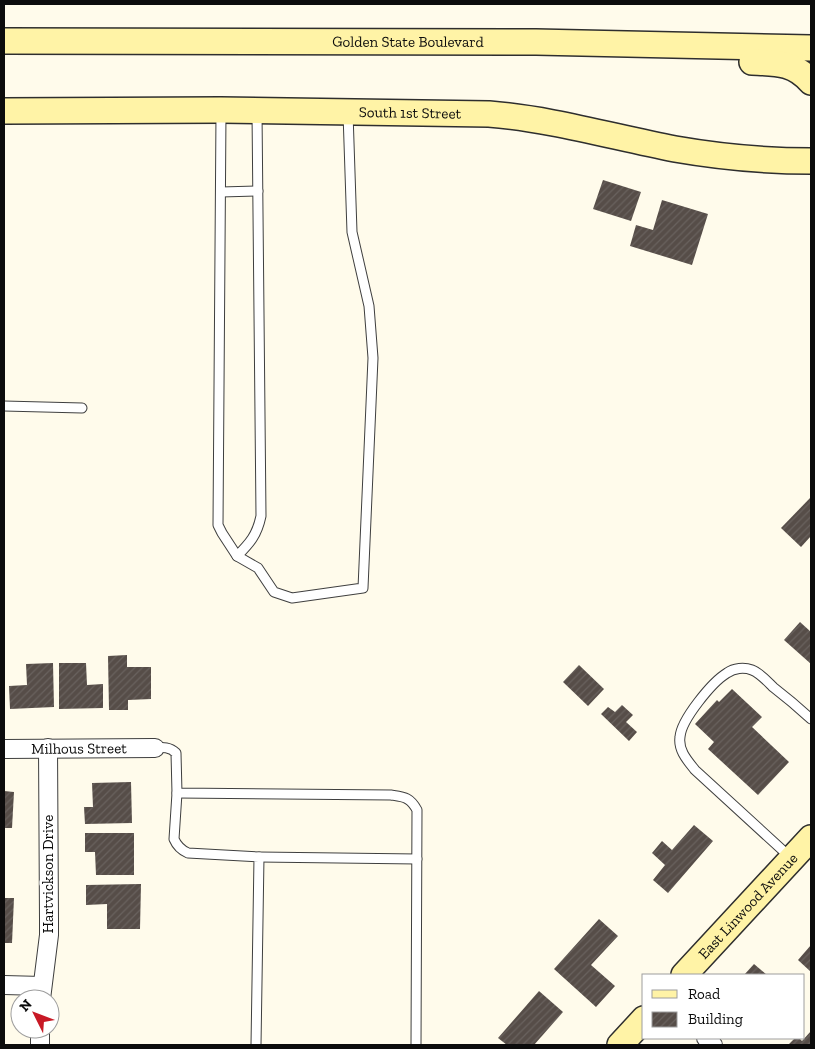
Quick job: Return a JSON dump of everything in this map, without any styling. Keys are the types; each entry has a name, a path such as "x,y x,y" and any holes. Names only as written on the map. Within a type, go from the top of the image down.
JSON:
{"street":[{"name":"Golden State Boulevard","path":"4,41 516,42 811,48"},
{"path":"674,45 694,60 773,62 788,65 801,72 811,82"},
{"name":"South 1st Street","path":"4,111 470,112 508,115 553,122 674,148 753,160 811,161"},
{"name":"Milhous Street","path":"4,748 155,748"},
{"name":"Hartvickson Drive","path":"41,989 50,918 48,748"},
{"name":"East Linwood Avenue","path":"685,974 811,838"},
{"path":"4,985 25,989"},
{"path":"620,1045 642,1021"}],"lane":[{"path":"221,110 218,525 236,556 258,568 274,592 292,598 363,588 373,358 369,306 352,232 348,111"},
{"path":"236,556 251,542 259,528 261,516 257,111"},
{"path":"221,192 258,191"},
{"path":"4,406 82,408"},
{"path":"792,858 695,770 685,757 680,746 680,735 685,721 693,708 726,673 738,668 752,670 811,719"},
{"path":"155,748 164,747 176,753 177,793 174,839 176,845 188,854 417,859"},
{"path":"177,793 391,795 406,797 413,802 417,810 416,1045"},
{"path":"256,1045 259,857"}],"building":[{"path":"603,180 641,192 631,221 593,209"},
{"path":"662,200 708,214 692,265 630,246 636,225 653,230"},
{"path":"811,497 811,536 801,547 781,528"},
{"path":"800,622 811,632 811,664 784,640"},
{"path":"127,655 127,667 151,667 151,699 128,700 128,710 109,710 108,656"},
{"path":"53,663 54,707 10,709 9,686 27,685 26,664"},
{"path":"59,663 86,663 87,685 103,684 103,708 59,709"},
{"path":"579,665 604,689 588,706 563,682"},
{"path":"732,689 762,717 752,727 789,762 758,795 708,749 714,742 695,724 717,700 719,702"},
{"path":"622,705 633,715 626,722 637,732 629,741 601,714 608,707 615,712"},
{"path":"131,782 132,823 85,824 84,807 93,807 92,783"},
{"path":"4,791 14,792 12,828 4,828"},
{"path":"694,825 713,841 668,893 653,880 665,865 652,853 662,841 672,850"},
{"path":"85,833 134,833 134,875 96,875 95,852 85,852"},
{"path":"141,884 140,929 107,929 107,904 86,905 86,885"},
{"path":"4,898 14,898 12,943 4,943"},
{"path":"599,919 618,936 591,965 615,986 596,1007 554,969"},
{"path":"811,945 811,972 798,960"},
{"path":"754,964 766,974 745,974"},
{"path":"539,991 563,1012 534,1045 507,1045 498,1038"},
{"path":"811,1031 811,1045 788,1045 794,1039 802,1041"}]}
